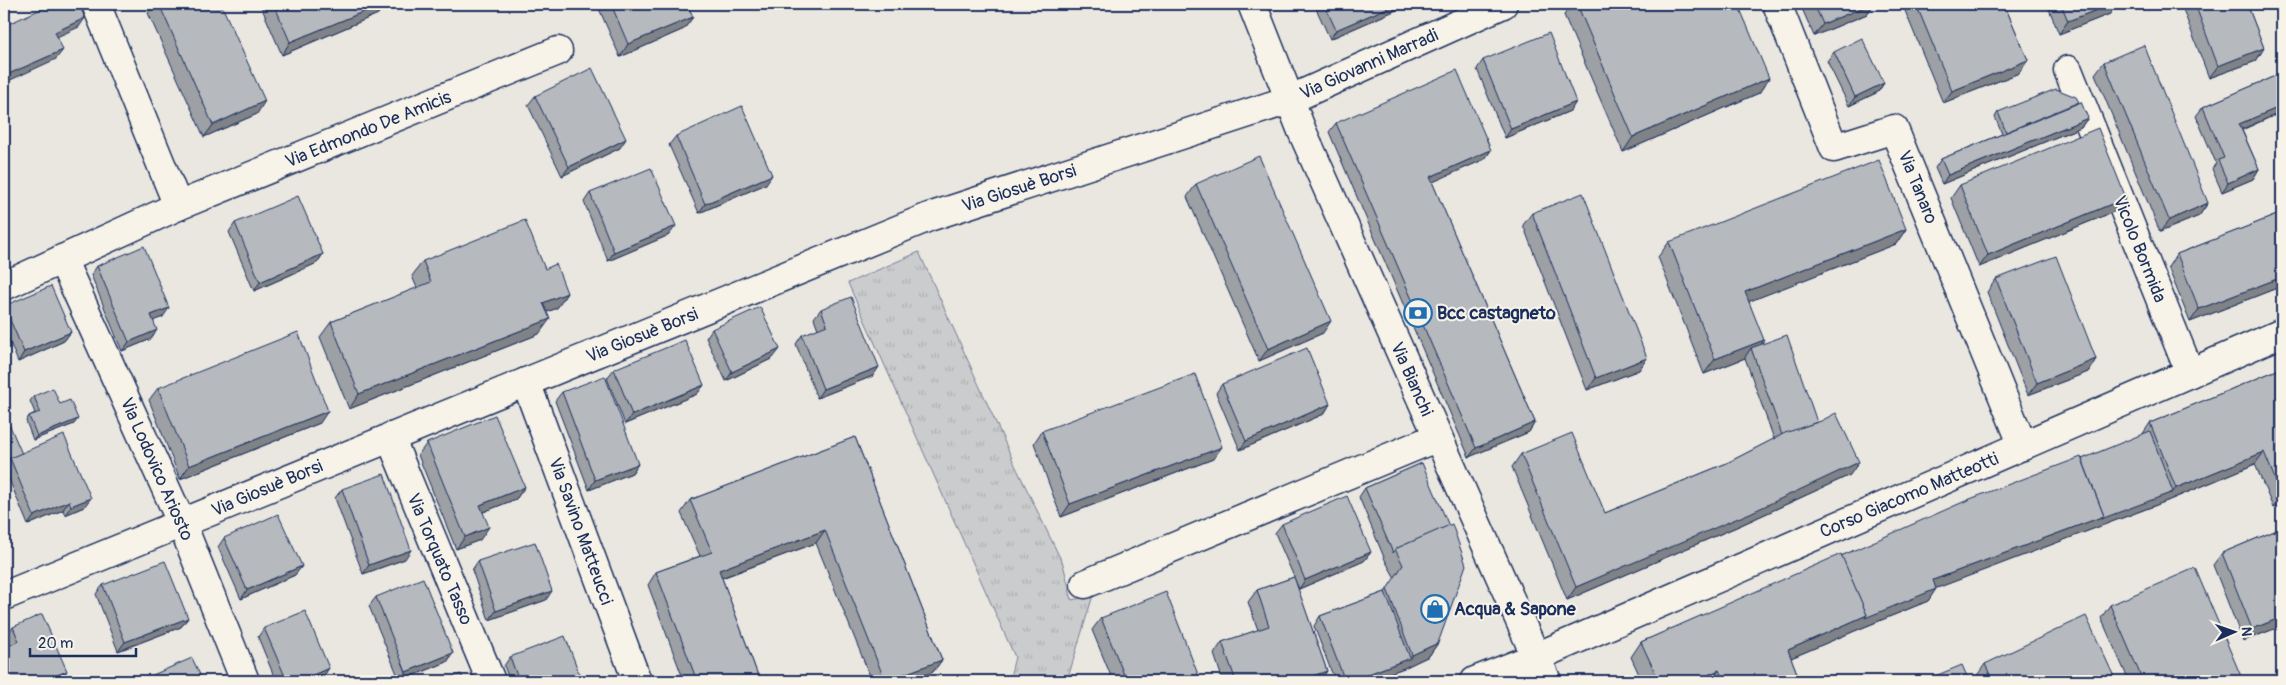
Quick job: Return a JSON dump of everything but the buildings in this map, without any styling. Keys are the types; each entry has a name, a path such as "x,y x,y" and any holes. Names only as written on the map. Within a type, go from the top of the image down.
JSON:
{"street":[{"path":"96,4 178,206"},
{"name":"Via Bianchi","path":"1252,4 1289,100 1542,669"},
{"name":"Via Giovanni Marradi","path":"1289,100 1503,4"},
{"name":"Via Tanaro","path":"1777,4 1834,148 1894,130 2022,446"},
{"name":"Via Edmondo De Amicis","path":"4,286 178,206 558,51"},
{"name":"Vicolo Bormida","path":"2068,70 2190,373"},
{"name":"Via Giosuè Borsi","path":"4,596 929,217 1289,100"},
{"name":"Via Lodovico Ariosto","path":"62,259 182,524 245,681"},
{"name":"Corso Giacomo Matteotti","path":"1475,681 1542,669 2022,446 2282,333"},
{"name":"Via Savino Matteucci","path":"526,382 637,681"},
{"path":"1085,584 1438,437"},
{"name":"Via Torquato Tasso","path":"390,438 491,681"}],"green space":[{"path":"919,252 1015,465 1063,564 1072,600 1093,595 1067,681 1009,681 1015,657 848,283"}],"place":[{"name":"Bcc castagneto","path":"1418,313"},
{"name":"Acqua & Sapone","path":"1435,609"}]}
